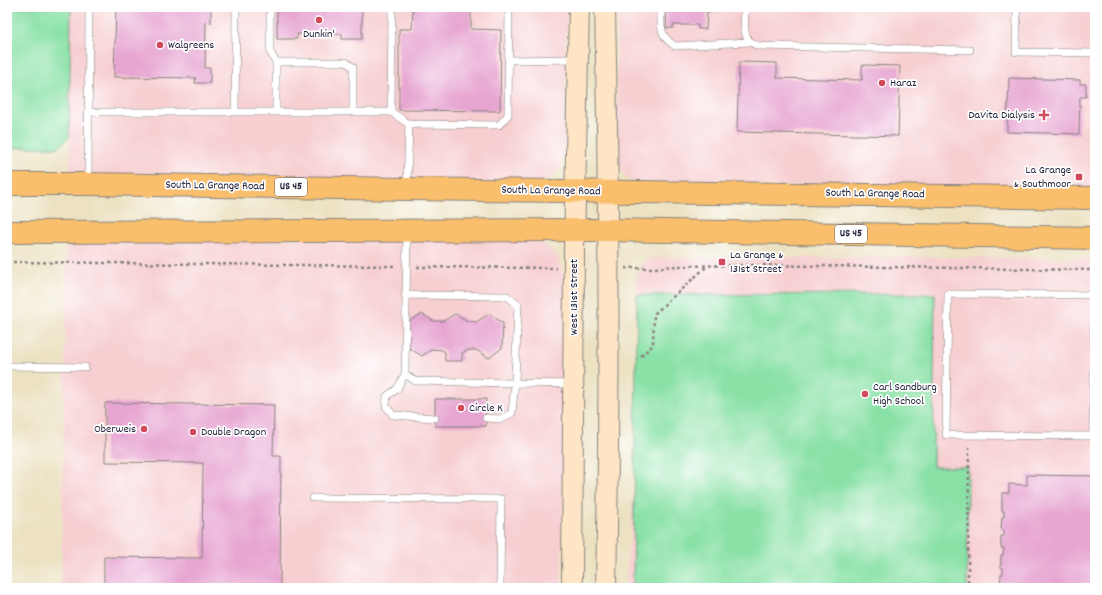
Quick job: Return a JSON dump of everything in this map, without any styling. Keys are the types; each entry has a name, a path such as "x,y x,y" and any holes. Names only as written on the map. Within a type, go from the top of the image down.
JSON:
{"highway":[{"name":"South La Grange Road","path":"7,184 1095,198"},
{"name":"US 45","path":"7,232 608,230 1095,238"}],"street":[{"name":"West 131st Street","path":"572,588 575,230 579,7"},
{"path":"605,7 608,192 608,475 606,588"}],"lane":[{"path":"88,184 89,7"},
{"path":"235,112 236,7"},
{"path":"270,7 270,52 276,62 276,112"},
{"path":"391,112 392,7"},
{"path":"88,112 391,112 409,124 499,125 508,115 509,7"},
{"path":"661,7 661,28 667,41 675,46 750,42 759,46 970,50"},
{"path":"745,7 744,31 750,42"},
{"path":"1017,7 1016,52 1095,53"},
{"path":"508,60 578,59"},
{"path":"276,62 346,62 353,66 353,112"},
{"path":"407,189 409,124"},
{"path":"407,231 405,374 397,389 387,396 386,406 393,415 435,418"},
{"path":"948,294 1095,295 1093,436 946,435 948,294"},
{"path":"406,295 507,296 518,305 515,382 512,413 500,419 486,418"},
{"path":"7,366 85,367"},
{"path":"405,374 416,381 574,384"},
{"path":"313,498 501,499 500,588"}],"path":[{"path":"7,262 538,268"},
{"path":"654,268 707,266 1095,270"},
{"path":"641,356 653,345 654,314 707,266"},
{"path":"968,588 970,435"}],"shaded area":[{"path":"71,7 567,7 565,151 560,167 553,176 540,185 69,183"},
{"path":"617,7 1095,7 1095,192 634,184 625,176 616,153"},
{"path":"67,238 533,239 548,247 558,258 563,270 565,298 562,588 61,588"},
{"name":"Carl Sandburg High School","path":"918,257 1095,259 1095,588 625,588 634,493 636,281 641,265 648,258"}],"green space":[{"path":"7,7 71,7 69,137 59,147 7,148"},
{"name":"Carl Sandburg High School","path":"935,294 933,467 968,467 967,588 633,588 637,295"}],"building":[{"name":"Walgreens","path":"116,7 206,7 206,9 211,9 211,23 206,22 205,68 210,68 210,83 195,83 196,78 114,77"},
{"name":"Dunkin'","path":"277,7 362,7 362,39 342,39 342,34 297,34 297,39 277,39"},
{"path":"413,7 471,7 471,29 501,30 500,111 399,110 399,29 412,29"},
{"path":"667,7 717,7 717,12 707,12 706,29 698,29 698,25 673,25 673,28 666,28"},
{"path":"739,62 777,63 777,78 862,80 862,65 900,66 898,136 737,132"},
{"name":"DaVita Dialysis","path":"1009,78 1080,80 1080,84 1086,84 1086,97 1080,97 1079,134 1007,132"},
{"path":"422,314 433,321 443,321 455,314 468,321 476,322 489,314 503,323 502,348 489,358 476,350 468,350 462,353 462,361 445,361 445,352 442,350 432,349 422,356 409,348 409,321"},
{"name":"Circle K","path":"435,399 486,399 486,426 435,426"},
{"path":"105,403 274,405 273,456 281,456 280,588 104,588 104,557 202,558 203,463 105,462"},
{"path":"1027,475 1095,476 1095,588 1000,587 1001,574 1003,574 1003,568 1001,568 1001,555 1003,555 1004,548 1001,548 1001,536 1004,536 1004,530 1001,530 1002,517 1004,517 1004,511 1002,511 1002,493 1009,493 1009,484 1027,485"}],"place":[{"name":"Dunkin'","path":"319,20"},
{"name":"Walgreens","path":"160,45"},
{"name":"Haraz","path":"882,83"},
{"name":"DaVita Dialysis","path":"1044,115"},
{"name":"La Grange & Southmoor","path":"1079,177"},
{"name":"La Grange & 131st Street","path":"722,262"},
{"name":"Carl Sandburg High School","path":"865,394"},
{"name":"Circle K","path":"461,408"},
{"name":"Oberweis","path":"144,429"},
{"name":"Double Dragon","path":"193,432"}]}
